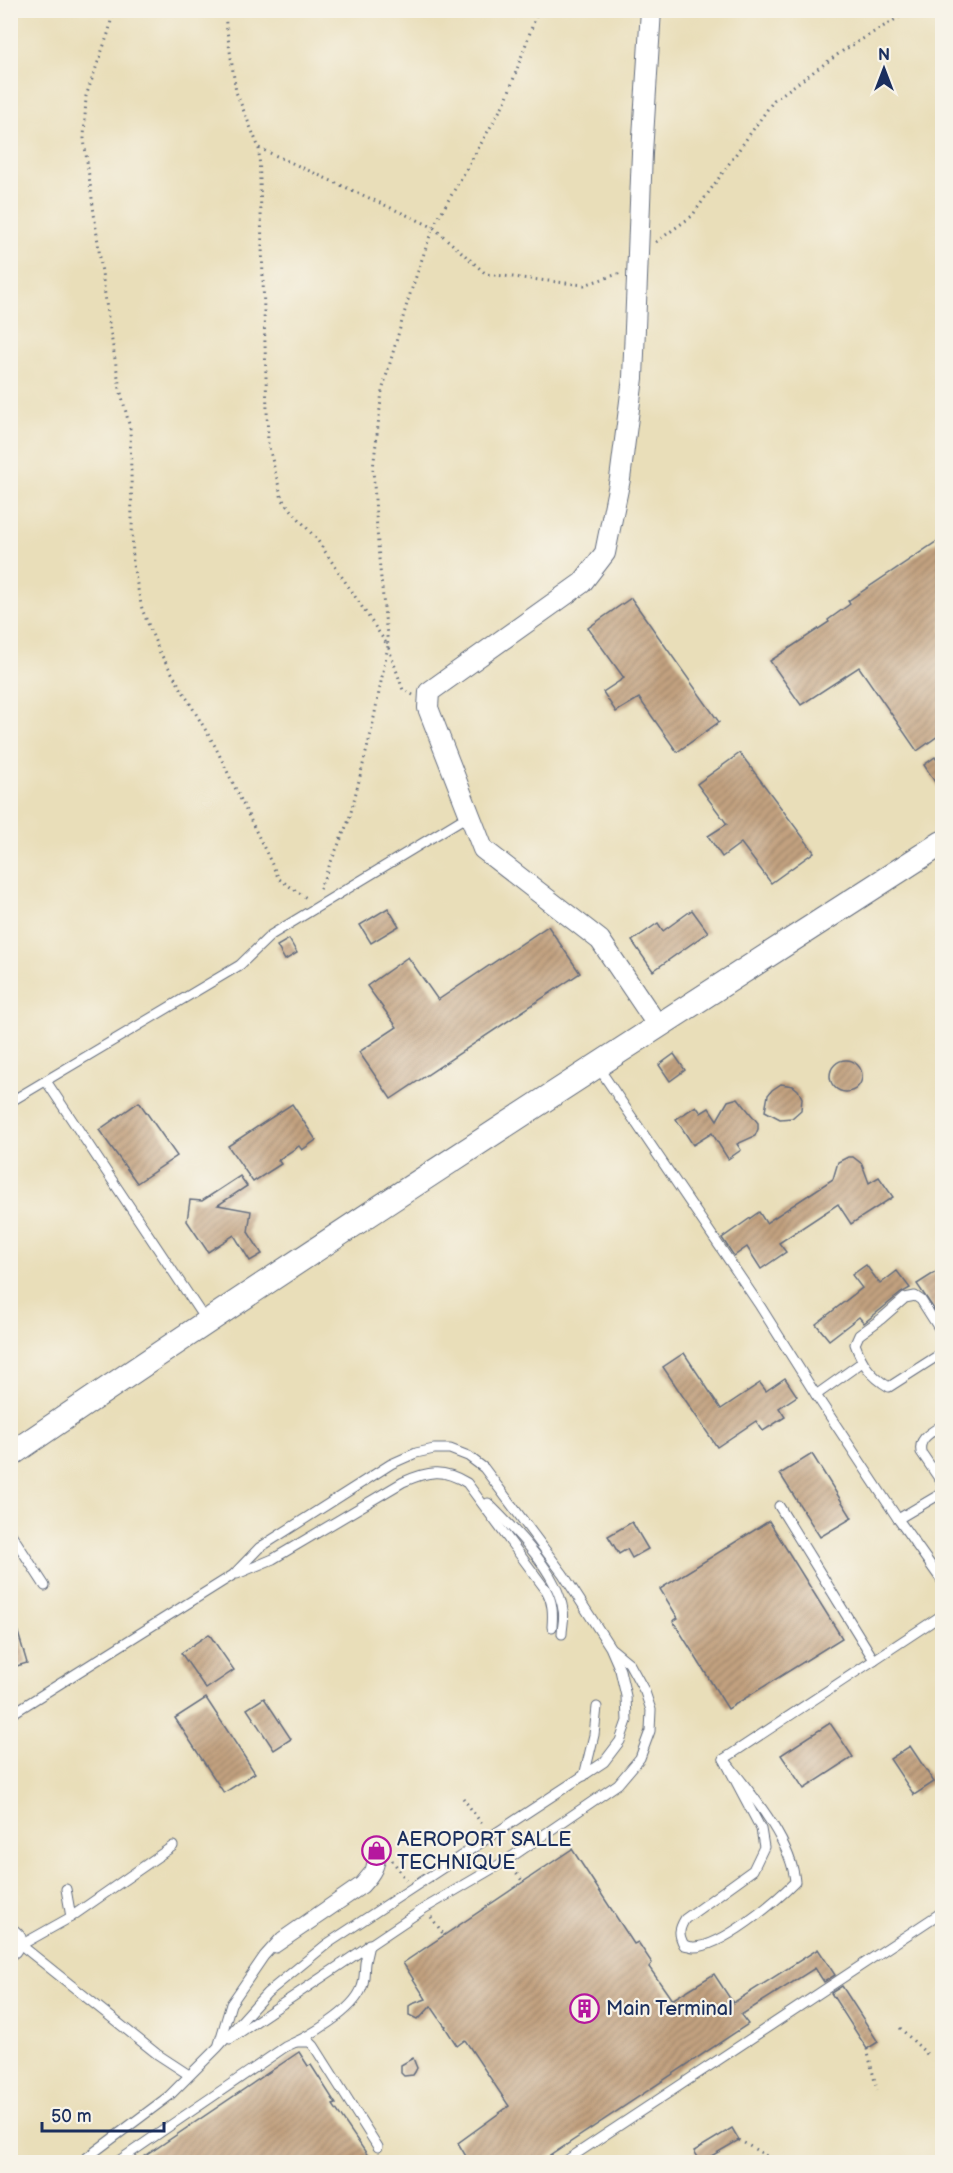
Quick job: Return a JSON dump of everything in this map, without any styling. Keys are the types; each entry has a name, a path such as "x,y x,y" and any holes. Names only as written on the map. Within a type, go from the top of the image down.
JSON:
{"street":[{"path":"651,10 636,269 633,378 620,479 605,553 582,583 429,692 428,708 483,849 600,940 658,1026"},
{"path":"10,1455 206,1321 942,843"}],"lane":[{"path":"10,1102 240,965 271,935 469,815"},
{"path":"597,1065 760,1306 898,1519 942,1581"},
{"path":"45,1081 206,1321"},
{"path":"942,1333 921,1300 915,1296 905,1298 859,1335 855,1344 861,1363 880,1382 889,1387 942,1353"},
{"path":"816,1395 861,1363"},
{"path":"942,1425 923,1440 920,1447 942,1483"},
{"path":"81,2163 169,2096 267,1993 327,1944 604,1762 620,1741 627,1721 626,1696 620,1670 610,1647 562,1574 484,1468 468,1456 450,1449 434,1449 416,1453 391,1464 259,1548 233,1575"},
{"path":"10,1715 233,1575 273,1559 420,1474 439,1472 454,1475 466,1483 514,1529 549,1575 559,1593 564,1612 561,1634"},
{"path":"466,1483 546,1590 553,1610 552,1627"},
{"path":"898,1519 942,1492"},
{"path":"779,1506 874,1660"},
{"path":"10,1532 45,1586"},
{"path":"724,1759 942,1616"},
{"path":"218,2047 369,1944 507,1860 618,1784 640,1758 650,1731 651,1710 645,1692 629,1663 610,1647"},
{"path":"584,1776 594,1735 597,1707"},
{"path":"724,1759 758,1802 787,1851 794,1866 795,1882 780,1898 743,1925 714,1942 693,1947 684,1945 679,1936 680,1928 686,1919 753,1870 764,1847 762,1829 724,1759"},
{"path":"218,2047 231,2004 264,1956 364,1888 376,1875 380,1864 380,1845"},
{"path":"173,1846 71,1917 14,1942 157,2054 189,2075"},
{"path":"66,1889 71,1917"},
{"path":"564,2163 942,1912"},
{"path":"117,2163 340,2013 357,1998 364,1984 369,1944"},
{"path":"297,2042 310,2042 314,2046 378,2146"}],"path":[{"path":"113,10 109,31 86,96 84,139 108,317 120,389 130,428 133,565 142,609 159,651 215,746 279,879 314,903"},
{"path":"224,10 236,92 259,148 268,443 282,499 318,540 388,646 371,733 349,820 318,893"},
{"path":"428,702 403,690 388,646 373,469 382,391 408,300 433,227 506,100 538,10"},
{"path":"259,148 433,227 486,274 584,285 636,269 658,239 692,216 774,100 844,50 911,10"},
{"path":"900,2028 930,2057"},
{"path":"867,2049 877,2090"},
{"path":"739,2140 770,2158"}],"building":[{"path":"942,538 942,733 917,751 859,667 801,705 770,661 829,622 828,620 850,604 848,601"},
{"path":"631,598 719,722 677,752 639,698 616,712 603,692 624,678 588,628"},
{"path":"740,753 814,852 771,883 741,843 722,857 708,836 727,824 697,784"},
{"path":"935,757 942,768 942,793 924,765"},
{"path":"388,908 399,926 371,943 360,925"},
{"path":"692,910 708,932 653,971 632,941 658,923 663,931"},
{"path":"548,926 580,973 391,1099 359,1052 397,1027 367,986 408,957 438,1000"},
{"path":"289,939 297,953 285,960 277,946"},
{"path":"674,1054 685,1070 670,1081 659,1065"},
{"path":"846,1060 857,1065 862,1076 857,1087 846,1092 835,1087 830,1076 835,1065"},
{"path":"781,1084 793,1086 802,1098 801,1110 792,1118 780,1119 765,1111 768,1095"},
{"path":"738,1098 758,1123 758,1129 755,1136 737,1144 741,1150 728,1159 712,1133 693,1145 676,1119 696,1106 701,1113 709,1108 717,1120 728,1101"},
{"path":"139,1102 177,1156 137,1183 99,1130"},
{"path":"292,1104 316,1140 302,1150 299,1146 278,1160 281,1164 253,1182 228,1146"},
{"path":"853,1157 862,1164 869,1183 879,1177 893,1197 851,1224 838,1204 779,1243 786,1252 761,1269 747,1247 734,1256 722,1238 759,1212 766,1223 833,1179 838,1162"},
{"path":"240,1176 247,1186 218,1205 251,1211 248,1232 262,1254 250,1261 234,1235 208,1252 187,1221 190,1200 202,1201"},
{"path":"866,1265 880,1284 897,1271 910,1288 864,1323 859,1317 829,1340 816,1324 862,1288 852,1275"},
{"path":"942,1268 942,1321 917,1284"},
{"path":"684,1353 721,1409 760,1383 766,1391 785,1378 797,1396 779,1408 785,1417 763,1431 756,1421 717,1447 663,1367"},
{"path":"812,1454 852,1518 820,1537 780,1474"},
{"path":"769,1521 842,1638 728,1709 673,1621 678,1618 660,1589"},
{"path":"632,1522 648,1549 632,1558 627,1549 619,1554 608,1536"},
{"path":"14,1619 27,1663 10,1668 10,1620"},
{"path":"209,1634 234,1670 206,1689 181,1653"},
{"path":"206,1698 255,1773 224,1793 175,1718"},
{"path":"264,1698 291,1739 274,1750 247,1709"},
{"path":"830,1723 853,1757 804,1789 781,1755"},
{"path":"910,1746 934,1782 914,1795 890,1759"},
{"name":"Main Terminal","path":"572,1849 634,1944 638,1942 652,1963 649,1967 672,2000 714,1974 733,2003 818,1949 835,1975 824,1982 815,1968 741,2015 748,2024 539,2163 470,2163 458,2143 509,2106 465,2040 457,2046 431,2006 417,2019 409,2015 409,2006 426,1999 403,1963"},
{"path":"842,1986 878,2042 867,2049 831,1993"},
{"path":"299,2052 308,2066 311,2065 336,2104 333,2105 373,2163 135,2163"},
{"path":"413,2058 417,2068 413,2075 404,2076 401,2073 401,2065"},
{"path":"732,2128 739,2140 701,2162 694,2151"}],"place":[{"name":"AEROPORT SALLE TECHNIQUE","path":"376,1851"},
{"name":"Main Terminal","path":"585,2009"}]}
